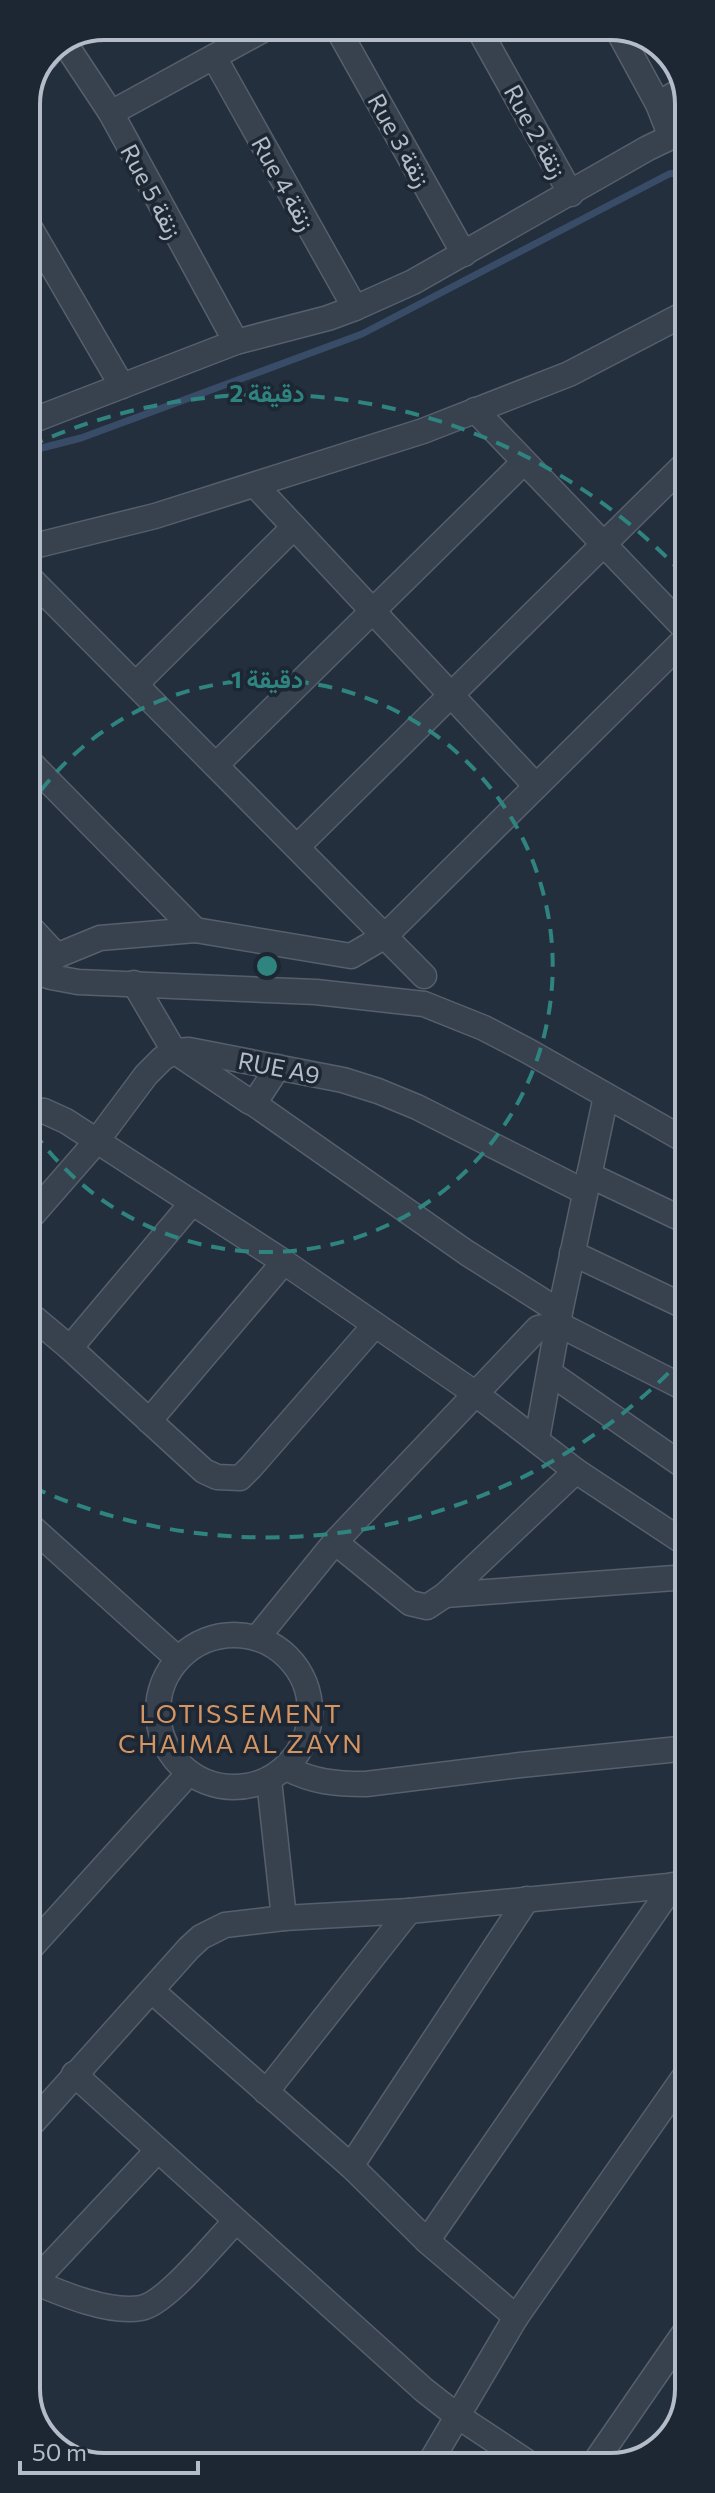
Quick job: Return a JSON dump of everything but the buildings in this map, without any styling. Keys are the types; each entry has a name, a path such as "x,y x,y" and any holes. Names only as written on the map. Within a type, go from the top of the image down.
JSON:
{"street":[{"path":"111,113 245,40"},
{"name":"Rue 3 زنقة","path":"344,40 464,254"},
{"name":"Rue 2 زنقة","path":"485,40 571,194"},
{"path":"624,41 675,129"},
{"name":"Rue 5 زنقة","path":"69,50 111,113 236,342"},
{"name":"Rue 4 زنقة","path":"214,57 355,308"},
{"path":"658,104 674,94"},
{"path":"40,418 236,342 355,308 413,282 648,148 675,137"},
{"path":"40,245 122,386"},
{"path":"40,545 155,516 423,431 569,374 675,322"},
{"path":"475,410 675,620"},
{"path":"216,765 524,462"},
{"path":"297,847 675,474"},
{"path":"255,485 536,786"},
{"path":"136,684 294,527"},
{"path":"40,588 424,976"},
{"path":"40,963 100,938 195,930 351,956 385,936 675,647"},
{"path":"40,772 195,930"},
{"path":"40,938 57,956"},
{"path":"40,973 78,982 316,992 424,1004 484,1028 675,1135"},
{"path":"134,983 174,1051 559,1318 675,1383"},
{"name":"RUE A9","path":"174,1051 189,1050 278,1067 343,1080 378,1091 587,1184 675,1217"},
{"path":"40,1206 96,1142 146,1075 174,1051"},
{"path":"253,1103 278,1067"},
{"path":"537,1439 606,1096"},
{"path":"40,1111 66,1121 284,1262 476,1394 576,1471 675,1536"},
{"path":"70,1348 192,1203"},
{"path":"572,1253 675,1302"},
{"path":"149,1421 284,1262"},
{"path":"257,1638 335,1542 531,1333 559,1318"},
{"path":"40,1323 204,1471 217,1477 240,1478 374,1326"},
{"path":"550,1373 675,1460"},
{"path":"335,1542 410,1603 427,1607 445,1595 576,1471"},
{"path":"40,1535 178,1659"},
{"path":"445,1595 675,1578"},
{"path":"236,1635 257,1638 277,1648 294,1664 306,1684 311,1706 309,1729 301,1750 278,1774 250,1787 228,1788 207,1783 189,1773 171,1754 160,1731 158,1705 164,1680 178,1659 214,1637 236,1635"},
{"path":"278,1774 340,1784 366,1784 675,1750"},
{"path":"40,1938 189,1773"},
{"path":"278,1774 284,1918"},
{"path":"40,2114 201,1937 225,1925 284,1918 409,1911 675,1885"},
{"path":"427,2241 675,1892"},
{"path":"351,2166 527,1899"},
{"path":"266,2092 409,1911"},
{"path":"152,1991 351,2166 427,2241 516,2317"},
{"path":"74,2074 424,2390 513,2453"},
{"path":"435,2453 516,2317 675,2090"},
{"path":"40,2272 157,2151"},
{"path":"40,2284 92,2303 143,2308 162,2298 236,2221"},
{"path":"601,2453 675,2346"}],"waterway":[{"path":"40,448 81,438 362,334 675,173"}],"district":[{"name":"LOTISSEMENT CHAIMA AL ZAYN","path":"241,1727"}]}
